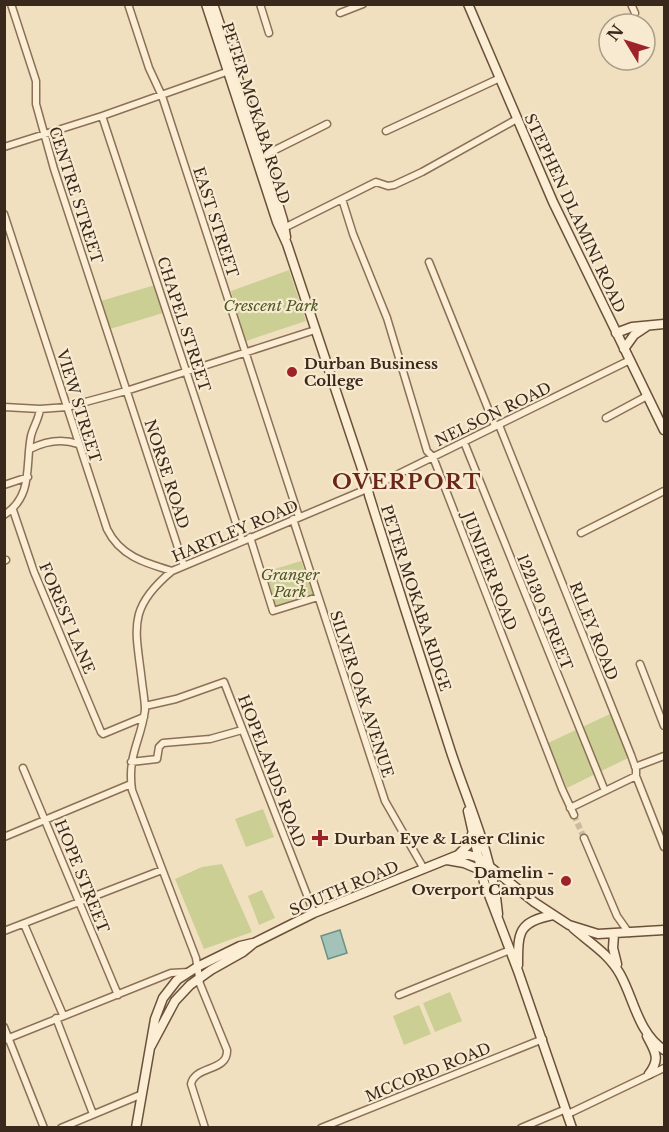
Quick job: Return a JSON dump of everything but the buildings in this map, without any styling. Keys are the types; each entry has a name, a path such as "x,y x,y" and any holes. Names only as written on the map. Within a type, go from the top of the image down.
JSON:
{"street":[{"name":"CENTRE STREET","path":"11,4 36,81 36,104 44,135 126,391"},
{"name":"EAST STREET","path":"128,4 149,68 162,96 246,352 296,518"},
{"name":"PETER MOKABA ROAD","path":"206,4 229,71 263,156 283,228"},
{"name":"PETER MOKABA ROAD","path":"213,4 283,228"},
{"path":"260,4 269,33"},
{"path":"340,13 363,4"},
{"name":"STEPHEN DLAMINI ROAD","path":"468,4 553,202 664,430"},
{"path":"4,147 162,96 229,71"},
{"path":"386,131 500,78"},
{"name":"CHAPEL STREET","path":"102,116 242,541"},
{"path":"283,228 376,182 388,186 394,185 422,172 517,119"},
{"path":"263,156 327,124"},
{"name":"JUNIPER ROAD","path":"342,199 353,234 387,318 425,448 433,457 574,815"},
{"name":"VIEW STREET","path":"4,214 68,407 78,444 111,537 133,558 172,571"},
{"name":"PETER MOKABA RIDGE","path":"283,228 464,790 494,872 498,914"},
{"name":"RILEY ROAD","path":"429,262 635,766 636,776 664,847"},
{"path":"616,333 628,328 664,324"},
{"path":"624,349 634,335 646,326"},
{"path":"6,410 68,407 126,391 315,330"},
{"name":"NELSON ROAD","path":"367,488 630,360"},
{"name":"NORSE ROAD","path":"126,391 183,566"},
{"path":"606,418 647,396"},
{"path":"4,515 13,510 24,491 28,477 32,433 40,409"},
{"path":"30,449 43,443 56,441 78,444"},
{"name":"122130 STREET","path":"464,442 604,791"},
{"path":"4,485 28,477"},
{"name":"HARTLEY ROAD","path":"205,1128 191,1084 192,1080 198,1073 221,1064 227,1055 193,969 196,958 133,798 131,762 145,706 137,638 138,613 153,587 172,571 367,488"},
{"path":"581,533 664,491"},
{"name":"FOREST LANE","path":"13,510 34,572 103,734 144,717"},
{"name":"SILVER OAK AVENUE","path":"296,518 318,597 385,801 424,869"},
{"path":"250,537 273,611 318,597"},
{"path":"640,664 664,726"},
{"name":"HOPELANDS ROAD","path":"145,706 176,699 224,682 314,913"},
{"path":"131,762 157,759 159,747 163,743 210,739 242,730"},
{"path":"635,766 664,756"},
{"name":"HOPE STREET","path":"23,768 117,994"},
{"path":"570,808 636,776"},
{"path":"4,837 131,784"},
{"name":"PETER MOKABA RIDGE","path":"464,790 481,870 573,1128"},
{"path":"458,855 469,844 472,834"},
{"path":"584,838 617,916 629,933"},
{"path":"458,855 479,858 494,872 604,952 620,973"},
{"name":"SOUTH ROAD","path":"151,1046 175,1001 198,978 254,944 314,913 458,855"},
{"path":"446,860 494,872"},
{"path":"4,931 162,870"},
{"path":"518,971 519,939 522,929 533,920 553,915"},
{"path":"617,916 613,953 656,1056 654,1068 649,1074"},
{"path":"24,924 63,1015"},
{"path":"569,925 598,934 664,930"},
{"name":"SOUTH ROAD","path":"7,1039 171,973 193,969 240,946 254,944"},
{"path":"399,995 510,950"},
{"path":"136,1128 155,1019 163,998 177,980 193,969"},
{"path":"56,1018 93,1114"},
{"path":"4,1027 44,1128"},
{"path":"643,1028 664,1050"},
{"name":"MCCORD ROAD","path":"321,1128 543,1039"},
{"path":"521,1128 567,1112 664,1068"},
{"path":"61,1128 140,1095"}],"green space":[{"name":"Crescent Park","path":"289,270 306,321 246,341 231,291"},
{"path":"155,285 163,313 110,329 101,301"},
{"name":"Granger Park","path":"301,561 313,594 276,606 265,572"},
{"path":"610,714 628,758 567,788 548,743"},
{"path":"263,809 274,837 246,847 235,819"},
{"path":"222,864 252,932 204,949 175,879 202,867"},
{"path":"262,890 275,918 259,925 248,896"},
{"path":"450,992 462,1021 435,1032 423,1003"},
{"path":"419,1005 431,1034 404,1045 393,1016"}],"water":[{"path":"340,930 347,953 328,959 321,936"}],"tunnel":[{"path":"574,815 584,838"}],"place":[{"name":"Durban Business College","path":"292,372"},
{"name":"Durban Eye & Laser Clinic","path":"320,838"},
{"name":"Damelin - Overport Campus","path":"566,881"}],"district":[{"name":"OVERPORT","path":"407,482"}]}
